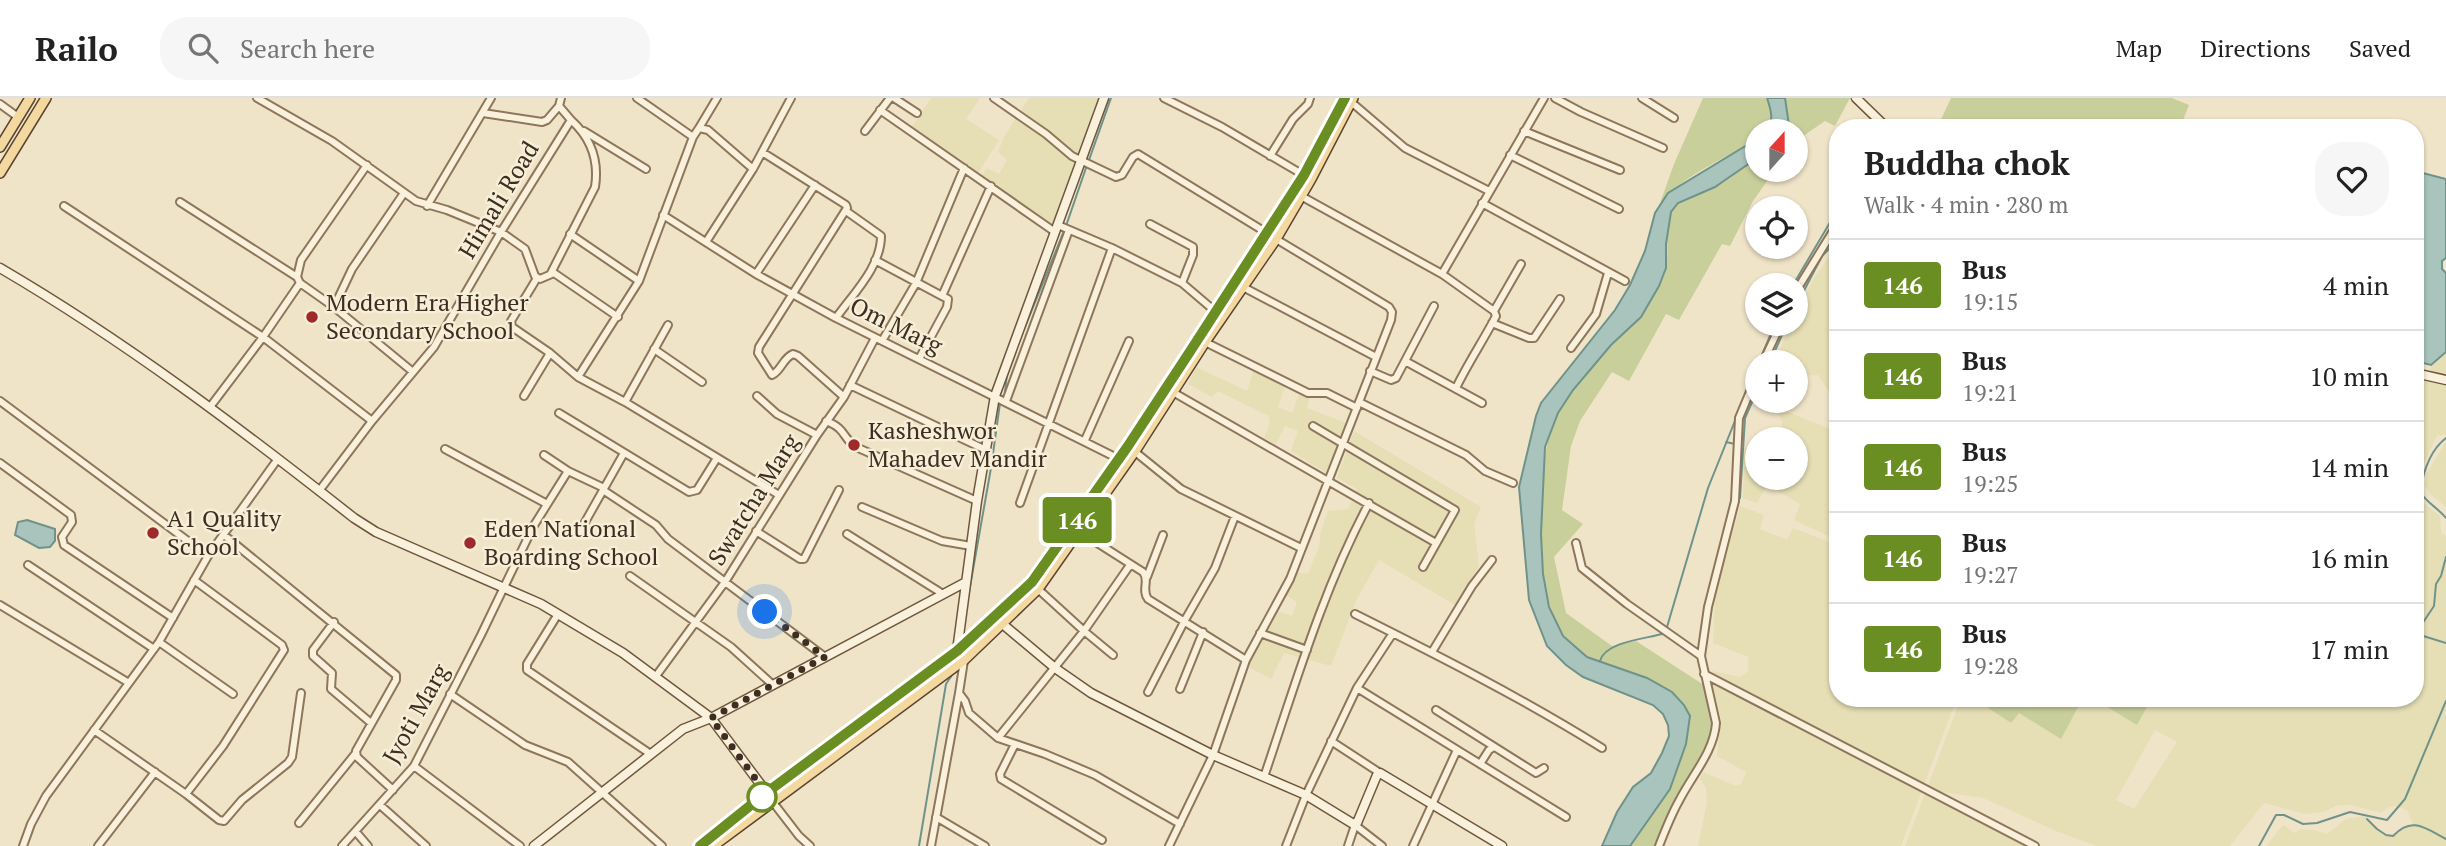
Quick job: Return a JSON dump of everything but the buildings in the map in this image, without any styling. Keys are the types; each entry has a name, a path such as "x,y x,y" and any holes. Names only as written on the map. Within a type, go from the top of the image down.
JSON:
{"main road":[{"path":"0,147 30,98"},
{"path":"0,173 46,98"},
{"path":"1170,391 1216,312 1307,177 1348,99"},
{"path":"700,846 964,660 1075,529 1132,449 1276,239 1301,196 1307,177"},
{"path":"713,846 769,797 967,641 1038,589 1119,459 1132,449"}],"street":[{"path":"257,98 267,100 332,141 404,193 427,206 447,210 500,232 526,249 533,274 537,278"},
{"path":"427,206 491,98"},
{"path":"483,113 542,122 559,106 561,98"},
{"path":"637,98 693,137"},
{"path":"578,377 639,281 693,137 717,98"},
{"path":"706,242 753,169 792,98"},
{"path":"866,131 892,98 917,113"},
{"path":"994,98 1081,162 1116,177 1122,175 1133,156 1138,154 1267,233"},
{"path":"1006,401 1081,162 1104,98"},
{"path":"1164,98 1222,127 1307,177"},
{"path":"1270,156 1310,98"},
{"path":"1442,274 1544,98"},
{"path":"1555,98 1663,148"},
{"path":"1642,98 1674,118"},
{"path":"1856,98 1878,119"},
{"path":"1348,99 1405,148 1489,191"},
{"path":"0,104 18,117"},
{"path":"559,106 582,130 646,169"},
{"path":"880,110 991,186 1062,229 1112,248 1182,283 1216,312"},
{"name":"Himali Road","path":"319,491 449,325 500,232 571,120"},
{"path":"699,128 708,130 753,169"},
{"path":"582,130 593,150 597,174 595,187 551,273 537,278 515,312 511,321 512,327 550,353 578,377 625,402 779,495"},
{"path":"1524,131 1620,170"},
{"path":"762,152 846,205 846,211 759,347 758,353 772,375 789,356 797,356 844,397"},
{"path":"1510,155 1619,209"},
{"path":"210,407 263,337 298,280 301,260 367,165"},
{"name":"Swatcha Marg","path":"656,676 725,582 916,283 964,168"},
{"path":"756,274 815,185"},
{"path":"942,296 991,186"},
{"path":"334,307 352,269 404,193"},
{"path":"1301,196 1442,274 1494,311 1496,316 1455,388"},
{"path":"180,202 298,280 413,372"},
{"path":"1482,203 1625,281"},
{"path":"64,206 263,337 372,421"},
{"path":"836,318 875,260 881,236 846,211"},
{"name":"Om Marg","path":"663,215 756,274 836,318 1086,440 1119,459"},
{"path":"1150,224 1193,247 1193,255 1182,283"},
{"path":"957,651 977,500 995,396 1062,229"},
{"path":"570,234 639,281"},
{"path":"1807,273 1829,238"},
{"path":"1168,846 1213,755 1246,660 1290,579 1391,320 1392,312 1389,307 1276,239"},
{"path":"1020,503 1112,248"},
{"path":"875,260 948,299 947,307 919,359"},
{"path":"1494,311 1521,264"},
{"path":"0,268 39,291 210,407 376,533 558,614 656,676 711,718 799,836 810,846"},
{"path":"551,273 618,317"},
{"path":"1571,348 1596,314 1608,273"},
{"path":"1243,287 1376,357"},
{"path":"1492,323 1534,338 1560,299"},
{"path":"1370,371 1393,380 1434,306"},
{"path":"625,402 668,325"},
{"path":"1086,440 1129,341"},
{"path":"1205,342 1308,393 1327,393 1358,405 1466,455 1485,471 1513,483"},
{"path":"654,349 702,382"},
{"path":"524,396 550,353"},
{"path":"1405,361 1482,403"},
{"path":"2424,375 2446,380"},
{"path":"850,384 986,450"},
{"path":"1170,391 1436,543"},
{"path":"757,396 777,414 817,435"},
{"path":"0,401 208,556"},
{"path":"1658,846 1679,801 1711,746 1715,733 1716,723 1701,656 1709,607 1735,501 1740,418 1745,405"},
{"path":"559,413 691,492 697,490 717,458"},
{"path":"826,421 840,427 853,446 977,500"},
{"path":"1313,426 1455,510 1423,566"},
{"path":"445,449 547,504"},
{"path":"1132,449 1181,489 1300,548"},
{"path":"580,531 624,453"},
{"path":"544,456 604,489 656,525 668,539 825,657"},
{"path":"23,846 46,796 159,642 208,556 277,460"},
{"path":"0,463 71,515 72,522 62,537 64,545 173,618"},
{"name":"Jyoti Marg","path":"342,846 414,766 533,527 568,471"},
{"path":"756,531 804,559 839,490"},
{"path":"1264,778 1307,650 1356,527 1369,503"},
{"path":"862,507 942,541 971,546"},
{"path":"1148,692 1215,568 1235,516"},
{"path":"1075,529 1143,572 1146,579"},
{"path":"847,534 943,594"},
{"path":"224,535 334,622 397,677 358,744 356,753 299,822"},
{"path":"1163,535 1146,579 1144,591 1148,599 1246,660"},
{"path":"1576,543 1582,568 1627,604 1701,656"},
{"path":"1432,652 1472,586 1492,560"},
{"path":"28,565 154,649"},
{"path":"998,738 1084,631 1130,565"},
{"path":"630,576 732,647 773,685"},
{"path":"186,794 223,746 284,650 282,645 194,580"},
{"path":"534,846 604,793 649,753 682,730 711,718 966,582"},
{"path":"1038,589 1113,655"},
{"path":"0,605 129,683"},
{"path":"558,614 527,664 527,670 649,753"},
{"path":"1355,614 1558,720 1602,748"},
{"path":"997,620 1055,668 1091,693 1213,755 1306,795 1355,825 1382,846"},
{"path":"334,622 313,650 313,656 332,673 331,689 371,723"},
{"path":"1180,689 1203,632"},
{"path":"1286,846 1306,795 1357,688 1393,633"},
{"path":"1259,634 1307,650"},
{"path":"931,846 967,641"},
{"path":"159,642 233,694"},
{"path":"1704,674 2035,846"},
{"path":"1357,688 1566,817"},
{"path":"94,730 219,820 226,820 242,800 292,757 301,693"},
{"path":"959,693 969,713 998,738 1095,775 1180,824"},
{"path":"450,694 525,745 568,762 663,846"},
{"path":"1436,710 1536,773 1544,768"},
{"path":"1331,741 1430,805 1502,846"},
{"path":"1016,744 1000,779 1102,840"},
{"path":"1480,764 1494,747"},
{"path":"1413,846 1457,750"},
{"path":"356,753 357,757 393,790"},
{"path":"414,766 520,846"},
{"path":"98,846 155,772"},
{"path":"1348,846 1377,775 1380,774"},
{"path":"380,805 426,846"},
{"path":"936,817 985,846"},
{"path":"356,832 368,846"}],"shaded area":[{"path":"931,98 980,98 966,119 999,140 977,175 910,130"},
{"path":"1029,98 1101,98 1053,227 981,177 987,168 999,174 1007,160 998,152 1004,137"},
{"path":"1829,257 1829,391 1818,375 1808,375 1808,350 1779,350 1786,336 1808,336 1808,289"},
{"path":"2446,352 2446,435 2437,435 2424,464 2424,375 2429,376 2431,365"},
{"path":"1196,367 1247,391 1254,370 1285,386 1278,407 1292,413 1299,395 1310,397 1307,408 1346,423 1326,473 1291,451 1298,431 1285,426 1276,444 1264,438 1270,423 1269,416 1218,391 1212,397 1188,384"},
{"path":"1778,413 1791,413 1829,429 1829,536 1794,520 1800,504 1776,490 1808,490 1808,427 1782,427"},
{"path":"1354,431 1481,507 1474,524 1479,566 1455,605 1379,560 1356,601 1331,666 1284,653 1271,679 1247,666 1274,610 1292,616 1297,602 1284,594 1295,572 1308,574 1319,547 1328,511 1348,509 1357,489 1337,478"},
{"path":"2446,441 2446,507 2430,494 2425,485 2426,475"},
{"path":"1744,451 1745,490 1764,490 1757,503 1743,498"},
{"path":"2424,503 2440,516 2441,533 2446,536 2446,846 2266,846 2283,825 2295,833 2301,829 2327,834 2346,819 2364,816 2377,829 2393,836 2406,825 2413,824 2407,810 2396,806 2388,807 2381,813 2351,805 2338,805 2324,812 2305,814 2264,803 2230,846 2096,846 1983,798 1929,790 1956,809 2028,846 1905,846 1958,707 1987,707 2011,723 2018,712 2061,738 2078,707 2107,707 2137,725 2147,707 2424,707","holes":["2155,730 2177,742 2134,809 2116,800"]},
{"path":"1740,506 1764,515 1760,529 1787,540 1793,528 1829,542 1829,707 1954,707 1901,846 1698,846 1707,802 1706,788 1700,779 1703,772 1736,786 1741,784 1746,772 1717,756 1721,720 1713,689 1713,671 1740,677 1748,671 1748,657 1713,643 1715,596"}],"green space":[{"path":"1703,98 1767,98 1771,119 1745,119 1745,146 1691,176 1660,203"},
{"path":"1785,98 1850,98 1839,119 1829,119 1829,123 1825,121 1808,133 1808,119 1788,119"},
{"path":"1951,98 2172,98 2189,105 2184,119 1941,119"},
{"path":"1745,167 1745,182 1766,182 1757,196 1745,196 1745,217 1730,246 1722,244 1679,320 1666,314 1629,381 1612,372 1580,421 1571,446 1562,510 1583,524 1554,557 1566,613 1612,646 1636,641 1707,687 1715,733 1659,846 1630,846 1670,789 1686,744 1647,678 1602,663 1581,652 1563,636 1553,617 1546,590 1540,524 1545,458 1559,410 1598,359 1640,316 1661,283 1665,273 1667,235 1672,212 1679,202 1720,185"},
{"path":"1987,707 2078,707 2061,739 2019,713 2011,723"},
{"path":"2107,707 2147,707 2137,725"}],"water":[{"path":"1767,98 1785,98 1788,119 1771,119"},
{"path":"1745,146 1745,166 1715,187 1678,203 1671,212 1666,244 1666,268 1659,286 1641,317 1611,345 1573,390 1558,413 1545,447 1541,534 1543,574 1549,607 1563,636 1587,657 1647,678 1672,692 1690,716 1686,744 1670,789 1630,846 1602,846 1617,812 1633,787 1651,773 1662,753 1669,736 1668,725 1663,714 1653,705 1583,677 1547,646 1529,600 1519,487 1541,403 1615,310 1645,251 1655,213 1668,193"},
{"path":"2424,173 2446,179 2446,258 2442,261 2442,269 2446,273 2446,352 2431,365 2424,363"},
{"path":"27,520 55,529 55,541 50,547 39,548 15,535 18,522"}],"waterway":[{"path":"1089,160 1111,98"},
{"path":"1066,226 1087,165"},
{"path":"1800,273 1829,224"},
{"path":"1020,339 1064,231"},
{"path":"1808,283 1822,256 1829,249"},
{"path":"1764,350 1770,336"},
{"path":"1775,350 1782,336"},
{"path":"1005,392 1007,374"},
{"path":"1667,627 1708,488 1745,396"},
{"path":"968,598 1000,403"},
{"path":"1740,498 1747,413"},
{"path":"2424,474 2428,462 2446,438"},
{"path":"1726,442 1735,444"},
{"path":"2424,497 2446,518"},
{"path":"2424,621 2434,606 2436,584 2446,557"},
{"path":"1600,661 1609,649 1617,645 1662,634"},
{"path":"2424,636 2446,643"},
{"path":"919,846 946,684 954,672"},
{"path":"2259,846 2276,815 2284,815 2303,824 2317,823 2350,812 2387,820 2405,799 2446,701"},
{"path":"2367,819 2386,835 2393,836 2406,826 2413,825 2446,839"}],"bus line":[{"name":"146","path":"700,846 766,793 957,651 1032,582 1128,446 1191,350 1304,175 1345,98"}],"place":[{"name":"Modern Era Higher Secondary School","path":"312,317"},
{"name":"Kasheshwor Mahadev Mandir","path":"854,445"},
{"name":"A1 Quality School","path":"153,533"},
{"name":"Eden National Boarding School","path":"470,543"}],"route":[{"path":"762,797 766,793 711,718 825,657 765,612"}]}
